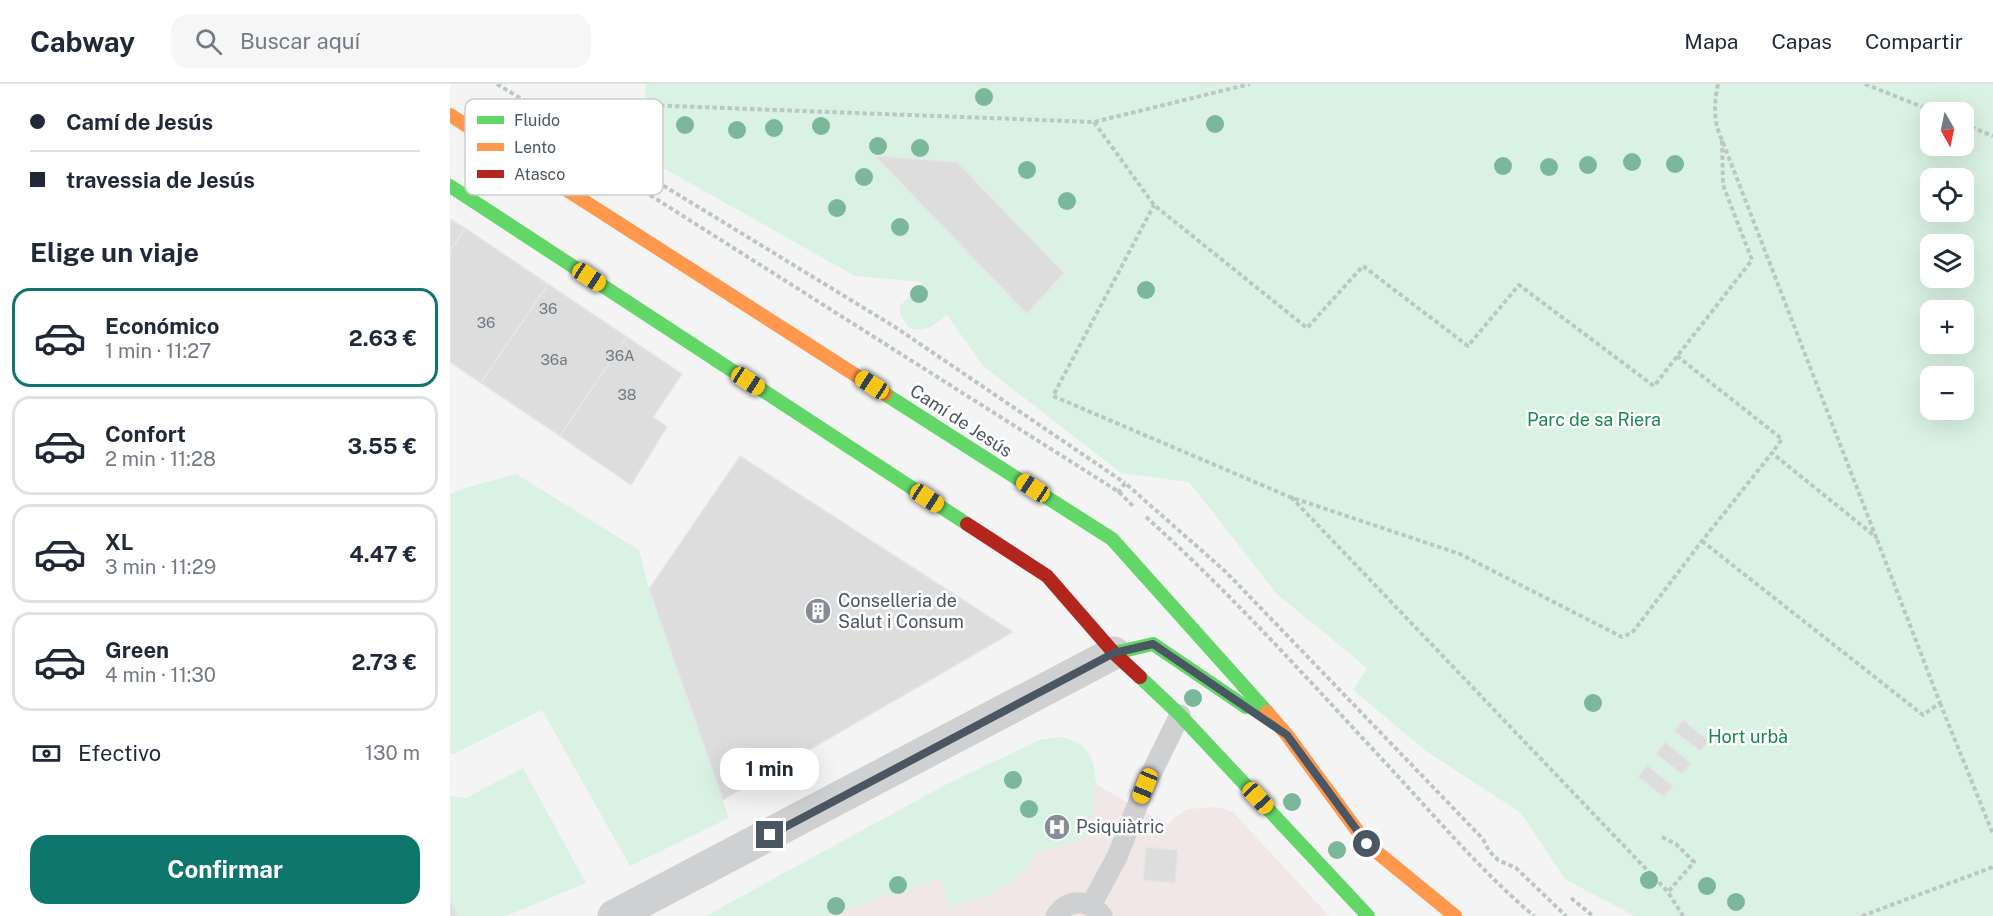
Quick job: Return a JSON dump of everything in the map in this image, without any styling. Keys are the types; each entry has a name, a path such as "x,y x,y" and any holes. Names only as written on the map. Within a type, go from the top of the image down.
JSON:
{"main road":[{"name":"Camí de Jesús","path":"450,115 465,125"},
{"path":"450,186 1047,576 1114,653 1180,714 1368,916"},
{"name":"Camí de Jesús","path":"575,195 1113,539 1287,735 1367,844 1455,916"},
{"path":"1114,653 1153,644 1287,735"}],"street":[{"path":"614,916 1114,653"}],"lane":[{"path":"1056,916 1066,906 1074,903 1096,910 1145,786 1180,714"}],"path":[{"path":"497,84 522,99"},
{"path":"663,106 1094,122 1250,84"},
{"path":"1718,84 1714,103 1716,126 1993,834"},
{"path":"1865,84 1920,106"},
{"path":"1094,122 1154,204 1307,328 1363,266 1468,346 1519,285 1654,386 1752,260 1724,185 1722,140"},
{"path":"1974,128 1993,136"},
{"path":"663,185 895,327 1125,483 1241,587 1483,839 1498,860 1516,868 1566,916"},
{"path":"1154,204 1053,396 1290,496 1460,554 1622,637 1632,633 1782,439 1677,356"},
{"path":"1772,453 1876,537"},
{"path":"1114,499 1125,483"},
{"path":"1290,496 1668,892 1683,916"},
{"path":"1702,541 1923,715 1940,703"},
{"path":"1662,837 1676,844 1694,862 1668,892"},
{"path":"1862,916 1993,867"},
{"path":"1571,898 1593,916"}],"shaded area":[{"name":"Psiquiàtric","path":"1058,737 1070,740 1085,750 1091,759 1097,785 1168,825 1175,817 1188,809 1217,807 1233,812 1329,916 706,916 951,782 1040,740"}],"green space":[{"name":"Parc de sa Riera","path":"646,84 1993,84 1993,916 1635,916 1566,880 1521,813 1426,751 1353,690 1367,668 1277,594 1189,482 1121,473 983,366 947,315 925,329 908,327 900,313 900,306 923,282 855,276 663,168 663,99 645,99"},
{"path":"516,474 639,550 649,589 729,818 630,866 542,710 450,754 450,494"},
{"path":"1058,737 1075,742 1086,750 1092,762 1095,791 1087,837 1033,854 1019,876 998,890 949,907 940,879 825,916 706,916 951,782 1040,740"},
{"path":"523,768 586,883 506,916 457,916 450,899 450,796 466,798"}],"building":[{"path":"875,156 957,162 1064,273 1027,314"},
{"path":"450,219 465,228 450,251"},
{"path":"465,228 548,284 481,383 450,362 450,251"},
{"path":"548,284 627,337 560,436 481,383"},
{"path":"627,337 682,374 653,417 667,427 631,485 560,436"},
{"name":"Conselleria de Salut i Consum","path":"740,456 1013,632 723,800 649,589"},
{"path":"1683,720 1709,741 1700,751 1674,731"},
{"path":"1665,742 1691,763 1682,774 1656,754"},
{"path":"1647,765 1673,786 1664,797 1638,777"},
{"path":"1146,847 1178,850 1175,883 1143,880"},
{"path":"450,899 457,916 450,916"}],"traffic: fast":[{"path":"450,186 967,524"},
{"path":"885,394 1112,539 1267,712"},
{"path":"1114,653 1153,644 1246,707"},
{"path":"1140,677 1180,715 1368,916"}],"traffic: slow":[{"path":"450,115 465,125"},
{"path":"575,195 885,394"},
{"path":"1267,712 1287,735 1367,844 1455,916"}],"traffic: jam":[{"path":"967,524 1047,576 1114,653 1140,677"}],"place":[{"name":"Conselleria de Salut i Consum","path":"818,611"},
{"name":"Psiquiàtric","path":"1057,827"}],"route":[{"path":"770,835 1114,653 1153,644 1287,735 1367,844"}],"park label":[{"name":"Hort urbà","path":"1748,737"}]}
